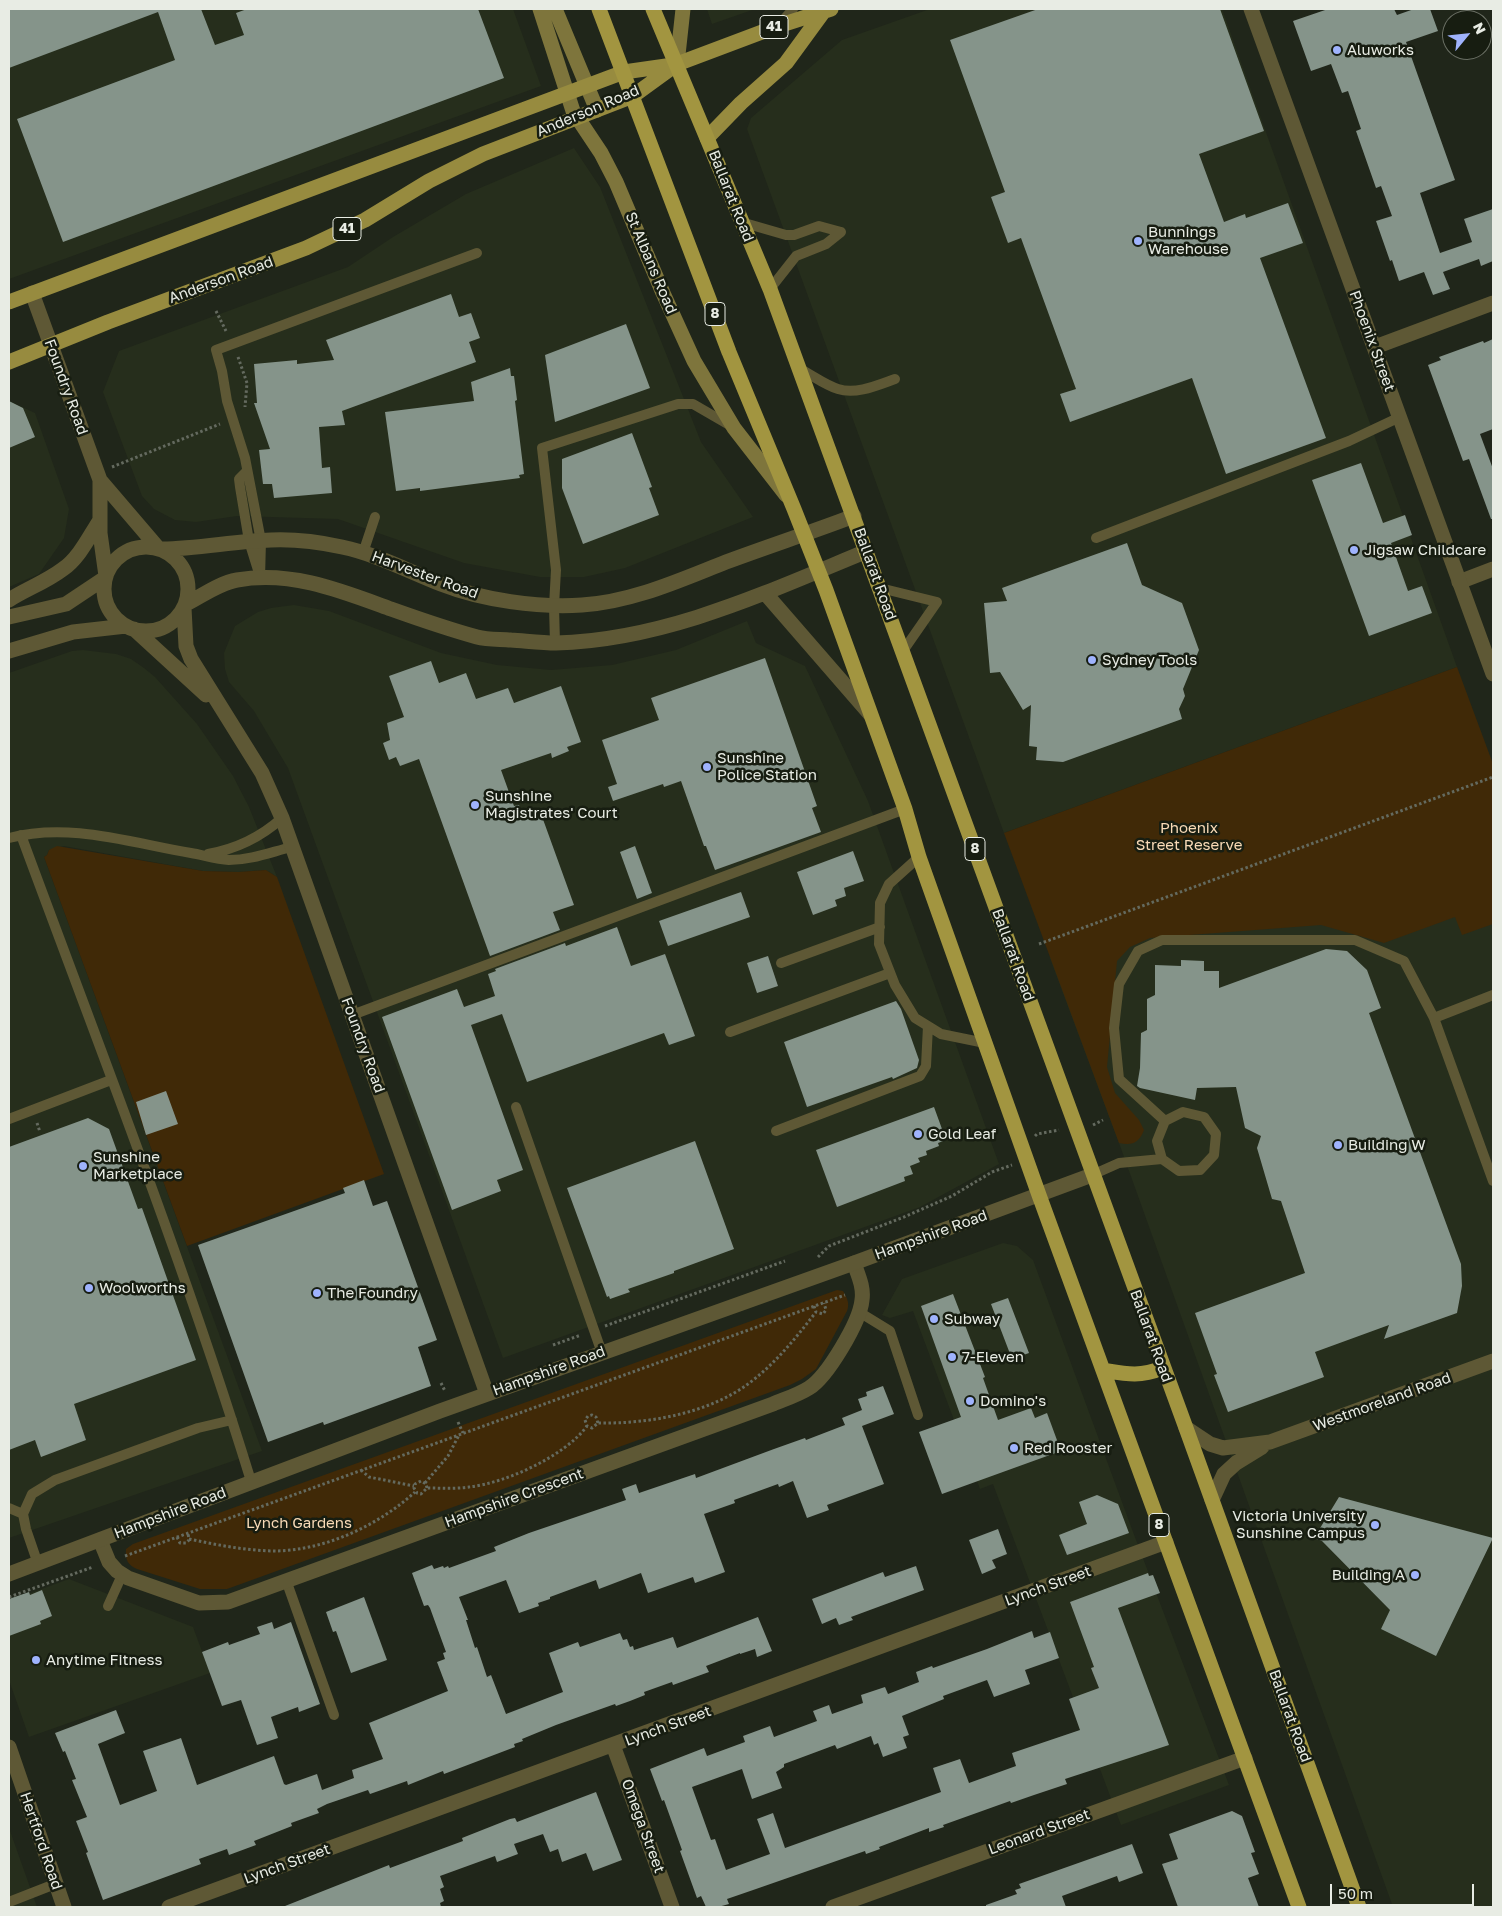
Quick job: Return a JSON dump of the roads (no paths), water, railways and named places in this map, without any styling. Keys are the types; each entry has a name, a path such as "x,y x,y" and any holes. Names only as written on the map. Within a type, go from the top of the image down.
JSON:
{"highway":[{"name":"8","path":"600,9 729,352 792,502 818,571 905,809 919,857 1023,1151 1299,1907"},
{"name":"Ballarat Road","path":"653,9 770,289 800,369 1092,1175 1186,1428 1358,1907"},
{"path":"1103,1370 1134,1375 1149,1373 1163,1368"}],"main road":[{"name":"St Albans Road","path":"540,9 576,117 601,153 611,173 704,380 734,428 792,502"},
{"path":"555,9 588,86 596,110"},
{"path":"677,64 683,9"},
{"path":"707,138 741,103 786,63 828,10"},
{"name":"41","path":"677,64 778,26 828,10"},
{"name":"Anderson Road","path":"9,302 624,72 677,64"},
{"name":"Anderson Road","path":"9,362 108,322 306,248 365,220 456,166 633,96 677,64"}],"street":[{"name":"Phoenix Street","path":"1251,9 1493,674"},
{"name":"Foundry Road","path":"32,293 99,476 100,520 106,577"},
{"path":"1375,347 1493,303"},
{"name":"Foundry Road","path":"99,476 160,549"},
{"name":"Harvester Road","path":"160,549 284,540 324,544 363,553 443,584 476,594 554,606 584,605 623,598 678,582 854,516"},
{"path":"9,600 23,590 64,569 73,560 100,520"},
{"path":"9,650 73,632 130,628 149,632 163,628 176,620 185,606 188,590 186,575 179,562 160,549 146,546 127,551 112,564 106,577 104,586 106,602 113,616 130,628"},
{"path":"185,606 234,580 260,578 322,584 427,622 480,638 555,643 608,638 667,627 765,593 867,551"},
{"path":"1460,582 1493,570"},
{"path":"9,617 66,604 106,577"},
{"path":"765,593 871,715"},
{"name":"Foundry Road","path":"185,606 188,653 195,668 262,773 282,818 487,1394"},
{"name":"Foundry Road","path":"130,628 219,706"},
{"name":"Hampshire Road","path":"9,1574 251,1481 487,1394 854,1263 1092,1175"},
{"name":"Hampshire Crescent","path":"100,1540 109,1562 116,1572 122,1575 199,1603 228,1602 800,1393 816,1383 830,1366 845,1342 859,1312 862,1301 862,1289 854,1263"},
{"name":"Westmoreland Road","path":"1212,1500 1224,1474 1236,1463 1270,1442 1493,1361"},
{"name":"Westmoreland Road","path":"1186,1428 1210,1444 1223,1448 1270,1442"},
{"name":"Lynch Street","path":"169,1907 1166,1542"},
{"name":"Omega Street","path":"613,1746 672,1907"},
{"name":"Hertford Road","path":"9,1747 64,1907"},
{"name":"Leonard Street","path":"832,1907 1245,1758"}],"lane":[{"path":"778,26 793,9"},
{"path":"741,222 786,235 794,235 819,226 841,232 826,244 796,256 770,289"},
{"path":"260,578 255,541 239,479 247,471 243,448 227,401 216,350 477,253"},
{"path":"800,369 833,387 847,391 866,388 895,378"},
{"path":"555,643 554,606 556,570 542,448 674,405 687,403 700,408 734,428"},
{"path":"1096,538 1349,441 1400,417"},
{"path":"363,553 376,516"},
{"path":"880,588 937,602 903,651"},
{"path":"352,1015 905,809"},
{"path":"202,855 228,850 243,844 270,829 282,818"},
{"path":"9,838 51,832 115,837 226,860 242,860 292,847"},
{"path":"21,835 111,1080 232,1420 251,1481"},
{"path":"919,857 889,884 880,903 879,944 895,985 915,1018 941,1034 985,1043"},
{"path":"781,963 880,927"},
{"path":"1165,1121 1119,1079 1114,1028 1118,984 1138,951 1162,940 1355,940 1404,961 1434,1018 1493,1181"},
{"path":"730,1032 890,973"},
{"path":"1434,1018 1493,995"},
{"path":"776,1131 920,1076 926,1066 928,1026"},
{"path":"9,1119 111,1080"},
{"path":"516,1107 602,1353"},
{"path":"1184,1112 1204,1117 1216,1134 1214,1155 1200,1170 1179,1171 1162,1159 1157,1141 1165,1121 1184,1112"},
{"path":"1092,1175 1119,1163 1162,1159"},
{"path":"859,1312 890,1331 918,1415"},
{"path":"38,1564 26,1529 24,1514 32,1494 55,1480 198,1428 232,1420"},
{"path":"9,1508 24,1514"},
{"path":"108,1606 122,1575"},
{"path":"286,1580 334,1715"},
{"path":"9,1902 55,1884"}],"place":[{"name":"Aluworks","path":"1337,50"},
{"name":"Bunnings Warehouse","path":"1138,241"},
{"name":"Jigsaw Childcare","path":"1354,550"},
{"name":"Sydney Tools","path":"1092,660"},
{"name":"Sunshine Police Station","path":"707,767"},
{"name":"Sunshine Magistrates' Court","path":"475,805"},
{"name":"Gold Leaf","path":"918,1134"},
{"name":"Building W","path":"1338,1145"},
{"name":"Sunshine Marketplace","path":"83,1166"},
{"name":"Woolworths","path":"89,1288"},
{"name":"The Foundry","path":"317,1293"},
{"name":"Subway","path":"934,1319"},
{"name":"7-Eleven","path":"952,1357"},
{"name":"Domino's","path":"970,1401"},
{"name":"Red Rooster","path":"1014,1448"},
{"name":"Victoria University Sunshine Campus","path":"1375,1525"},
{"name":"Building A","path":"1415,1575"},
{"name":"Anytime Fitness","path":"36,1660"}],"park label":[{"name":"Phoenix Street Reserve","path":"1189,836"},
{"name":"Lynch Gardens","path":"299,1523"}]}
